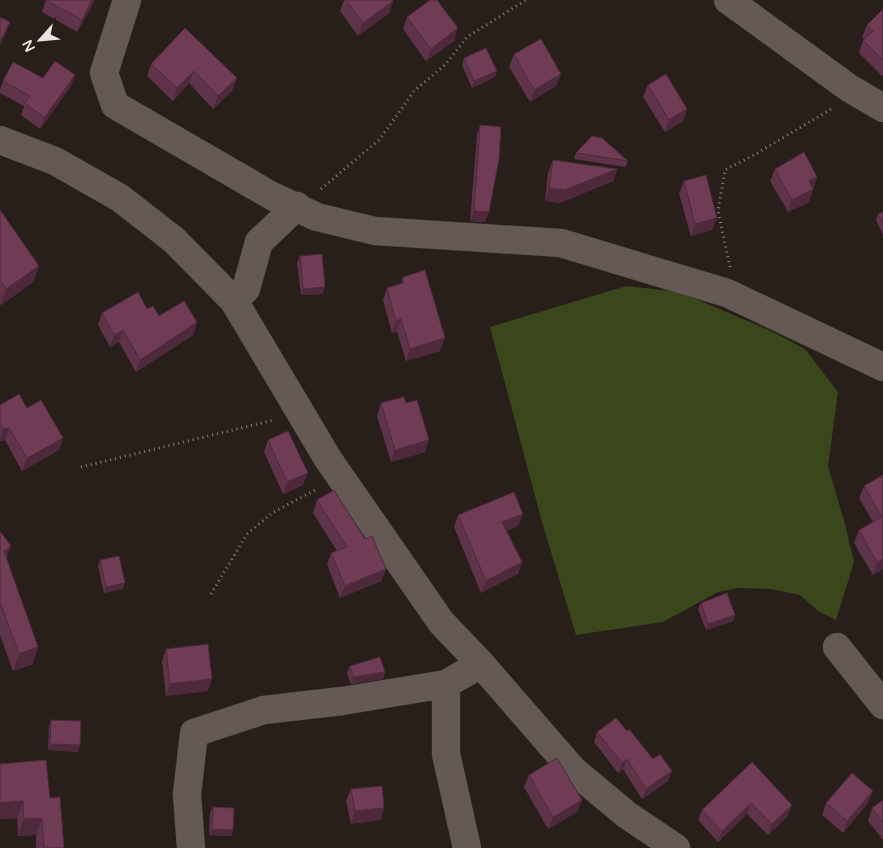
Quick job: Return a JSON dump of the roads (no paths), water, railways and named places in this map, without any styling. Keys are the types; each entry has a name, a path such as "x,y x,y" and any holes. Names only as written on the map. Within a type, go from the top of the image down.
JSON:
{"street":[{"path":"127,0 104,73 115,105 272,196 297,206 317,217 375,231 561,243 727,293 883,367"},
{"path":"728,0 849,88 883,108"},
{"path":"0,140 55,161 120,198 174,240 234,301 340,478 441,622 481,664 573,770 627,816 676,848"},
{"path":"234,301 246,289 259,242 297,206"},
{"path":"837,647 883,705"},
{"path":"191,848 187,794 194,733 264,710 342,701 446,684 481,664"},
{"path":"446,684 446,754 467,848"}]}
